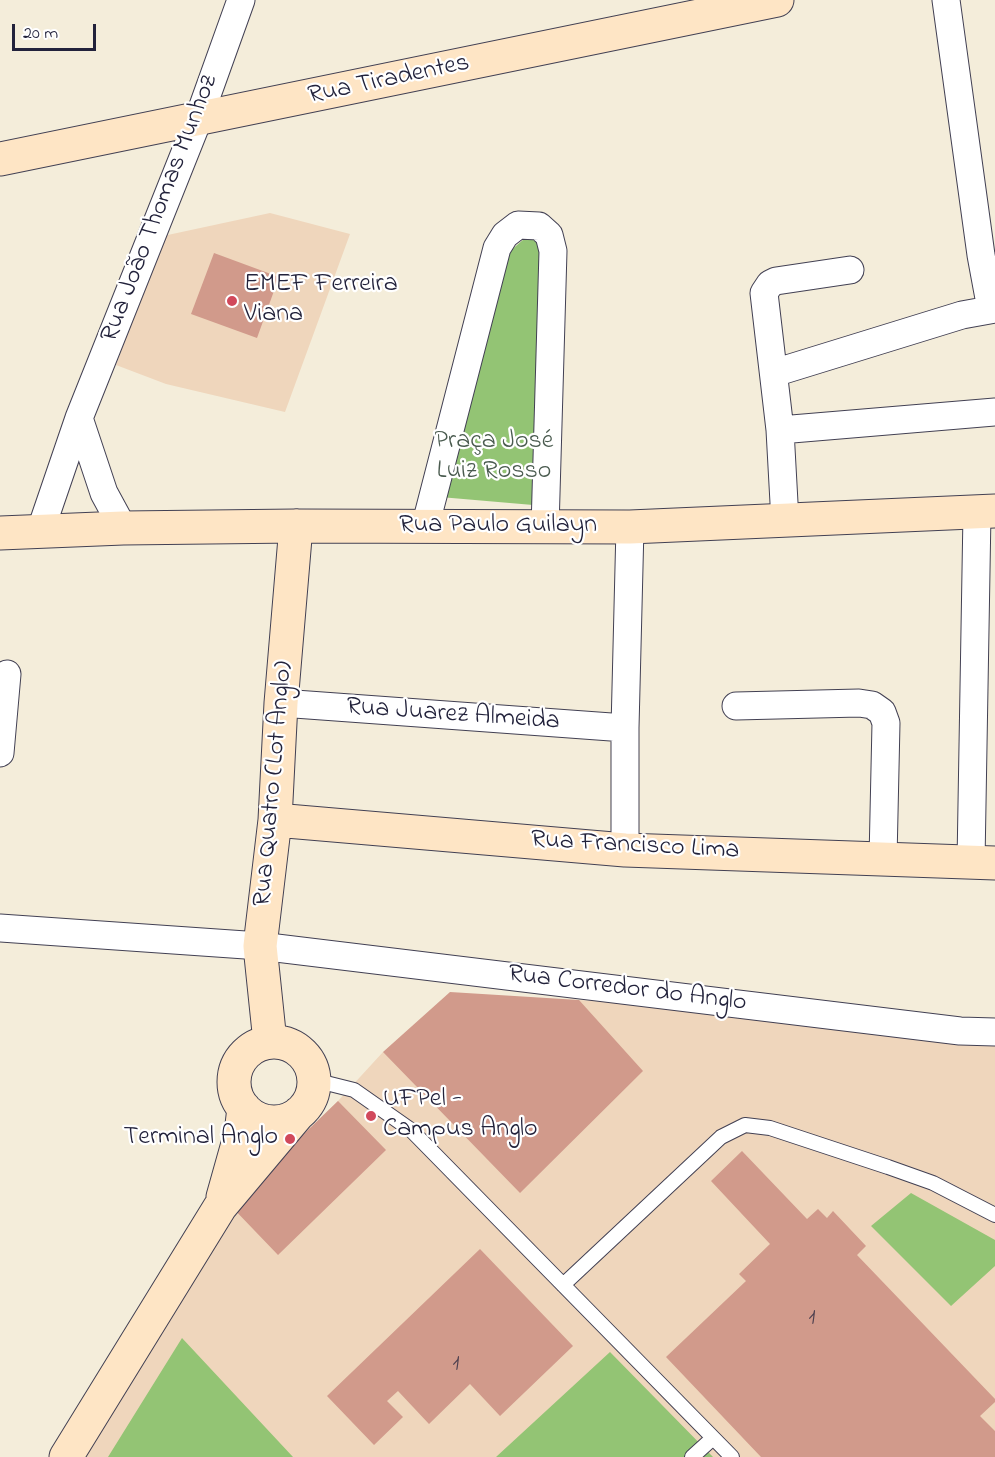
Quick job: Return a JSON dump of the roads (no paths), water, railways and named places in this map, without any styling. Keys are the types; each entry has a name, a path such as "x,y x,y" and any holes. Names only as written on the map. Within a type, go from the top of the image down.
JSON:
{"street":[{"name":"Rua João Thomas Munhoz","path":"40,532 79,418 198,120 241,0"},
{"name":"Rua Tiradentes","path":"0,159 777,0"},
{"path":"774,373 962,315 993,309 988,250 946,0"},
{"path":"424,526 496,248 505,235 518,225 539,226 549,235 553,251 545,528"},
{"path":"784,521 780,430 764,293 770,284 776,281 850,270"},
{"path":"780,430 995,412"},
{"path":"79,418 104,493 123,528"},
{"path":"983,862 986,512"},
{"name":"Rua Paulo Guilayn","path":"0,533 123,528 296,526 630,527 986,512"},
{"name":"Rua Quatro (Lot Anglo)","path":"270,1042 260,946 275,820 281,703 296,526"},
{"path":"625,850 625,728 630,527"},
{"path":"0,753 7,674"},
{"name":"Rua Juarez Almeida","path":"281,703 625,728"},
{"path":"736,706 859,703 872,705 882,712 886,723 883,858"},
{"name":"Rua Francisco Lima","path":"275,820 625,850 983,862"},
{"name":"Rua Corredor do Anglo","path":"0,928 260,946 960,1031 995,1032"},
{"path":"66,1457 220,1207 307,1104 314,1080 305,1056 295,1047 283,1043 270,1042 258,1045 239,1062 234,1086 237,1098 244,1108 264,1120 288,1119 298,1113"},
{"path":"220,1207 241,1133 244,1108"}],"lane":[{"path":"314,1080 354,1090 411,1130 732,1457"},
{"path":"563,1285 721,1137 746,1125 770,1128 933,1183 995,1215"},
{"path":"692,1457 713,1438"}],"place":[{"name":"EMEF Ferreira Viana","path":"232,301"},
{"name":"UFPel - Campus Anglo","path":"371,1116"},
{"name":"Terminal Anglo","path":"290,1139"}],"park label":[{"name":"Praça José Luiz Rosso","path":"494,458"}]}
